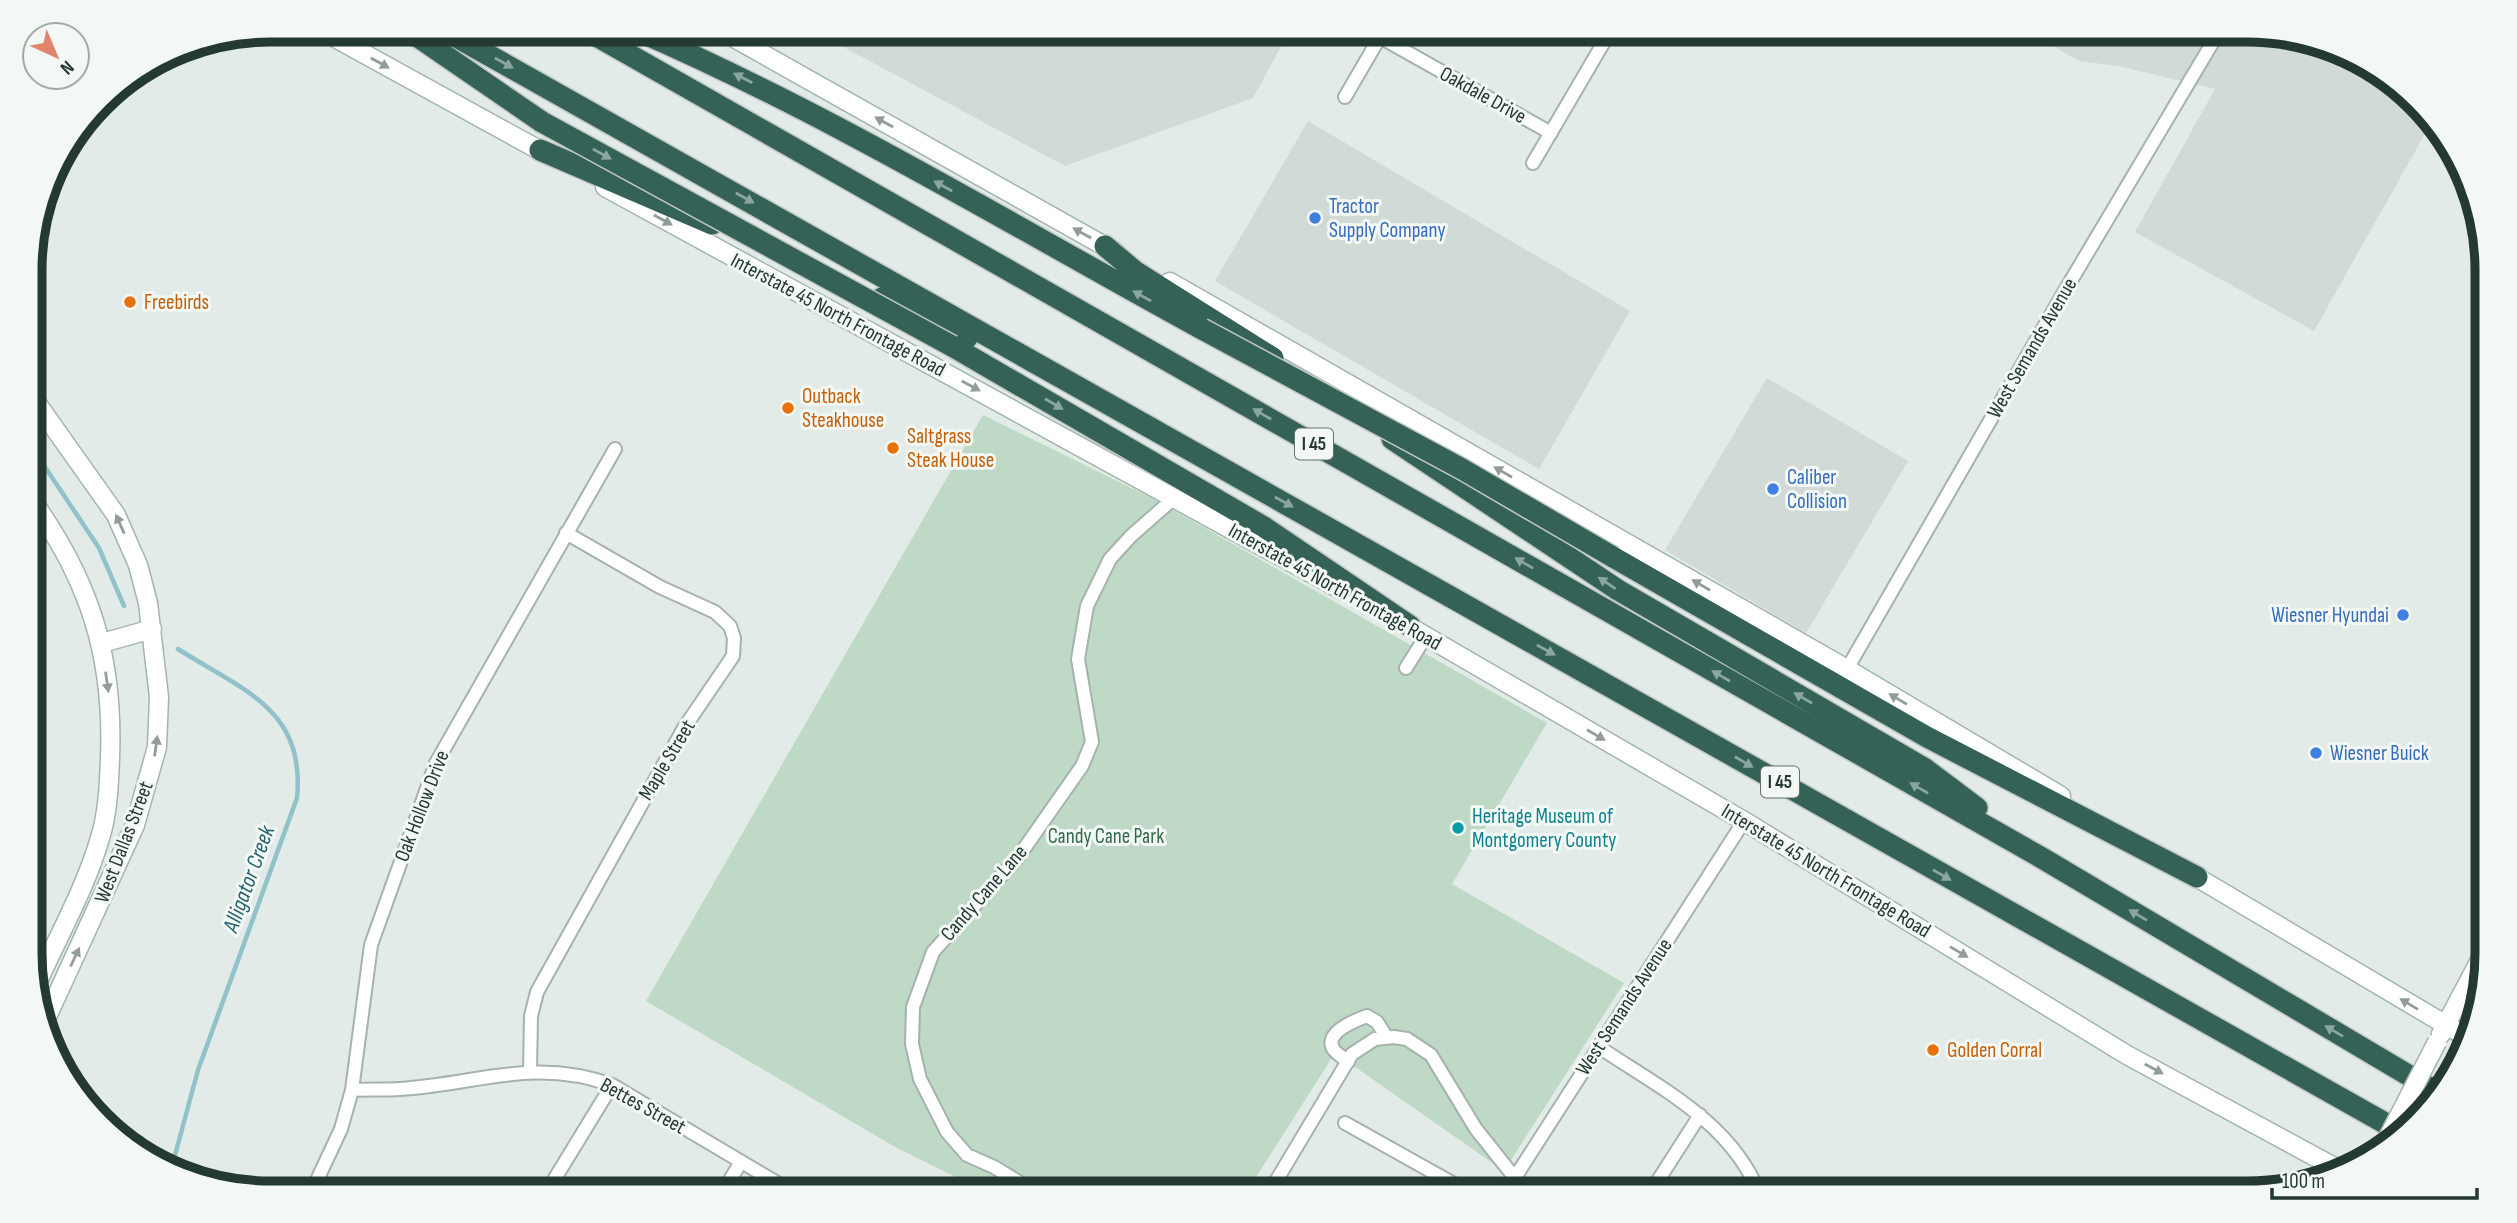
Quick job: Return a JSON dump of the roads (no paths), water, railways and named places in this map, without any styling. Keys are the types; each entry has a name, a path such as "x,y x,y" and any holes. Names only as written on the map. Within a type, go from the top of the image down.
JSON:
{"highway":[{"path":"425,42 542,122 952,346 1264,527 1418,631"},
{"name":"I 45","path":"465,42 2393,1127"},
{"name":"I 45","path":"607,42 2042,858 2430,1088"},
{"path":"664,42 815,115 1462,469 1927,737 2197,877"},
{"path":"540,150 844,280 1161,432"},
{"path":"1105,246 1136,272 1321,390 1443,475 1618,590 1924,768 2042,858"}],"main road":[{"name":"Interstate 45 North Frontage Road","path":"342,42 1418,631 1744,821 2127,1055 2330,1165"},
{"path":"741,42 1847,668 2460,1034"},
{"name":"West Dallas Street","path":"42,411 116,515 138,565 158,672 157,747 136,819 117,869 48,1003"},
{"name":"West Dallas Street","path":"42,517 75,570 102,643 111,722 109,789 100,838 43,969"},
{"path":"102,643 152,629"},
{"path":"104,814 136,819"},
{"path":"2393,1127 2474,972"}],"street":[{"path":"1345,97 1377,42"},
{"name":"Oakdale Drive","path":"1396,42 1551,132"},
{"path":"1533,163 1604,42"},
{"name":"West Semands Avenue","path":"1847,668 2063,294 2213,42"},
{"name":"Oak Hollow Drive","path":"317,1181 341,1129 352,1090 371,945 436,763 615,449"},
{"name":"Candy Cane Lane","path":"1017,1181 967,1155 947,1132 920,1079 912,1044 913,1007 933,952 1018,856 1082,766 1091,742 1079,659 1087,606 1110,559 1131,536 1173,499"},
{"name":"Maple Street","path":"530,1070 531,1016 537,992 684,728 733,656 734,638 730,626 715,611 660,587 566,533"},
{"path":"1406,668 1418,631"},
{"name":"West Semands Avenue","path":"1513,1181 1744,821"},
{"path":"1348,1062 1334,1049 1332,1042 1336,1033 1355,1020 1367,1016 1377,1022 1388,1038"},
{"path":"1276,1181 1352,1054 1375,1039 1388,1038 1407,1039 1431,1055 1476,1129 1515,1178"},
{"path":"1599,1047 1700,1115 1728,1142 1752,1181"},
{"name":"Bettes Street","path":"352,1090 401,1089 530,1070 566,1072 612,1085 773,1181"},
{"path":"553,1181 612,1085"},
{"path":"1658,1181 1700,1115"},
{"path":"1346,1123 1449,1181"},
{"path":"729,1181 741,1162"}],"waterway":[{"name":"Alligator Creek","path":"42,462 99,548 124,606"},
{"name":"Alligator Creek","path":"174,1160 198,1070 297,798 297,768 291,743 280,723 246,691 178,649"}],"place":[{"name":"Tractor Supply Company","path":"1315,218"},
{"name":"Freebirds","path":"130,302"},
{"name":"Outback Steakhouse","path":"788,408"},
{"name":"Saltgrass Steak House","path":"893,448"},
{"name":"Caliber Collision","path":"1773,489"},
{"name":"Wiesner Hyundai","path":"2403,615"},
{"name":"Wiesner Buick","path":"2316,753"},
{"name":"Heritage Museum of Montgomery County","path":"1458,828"},
{"name":"Golden Corral","path":"1933,1050"}],"park label":[{"name":"Candy Cane Park","path":"1106,836"}]}
